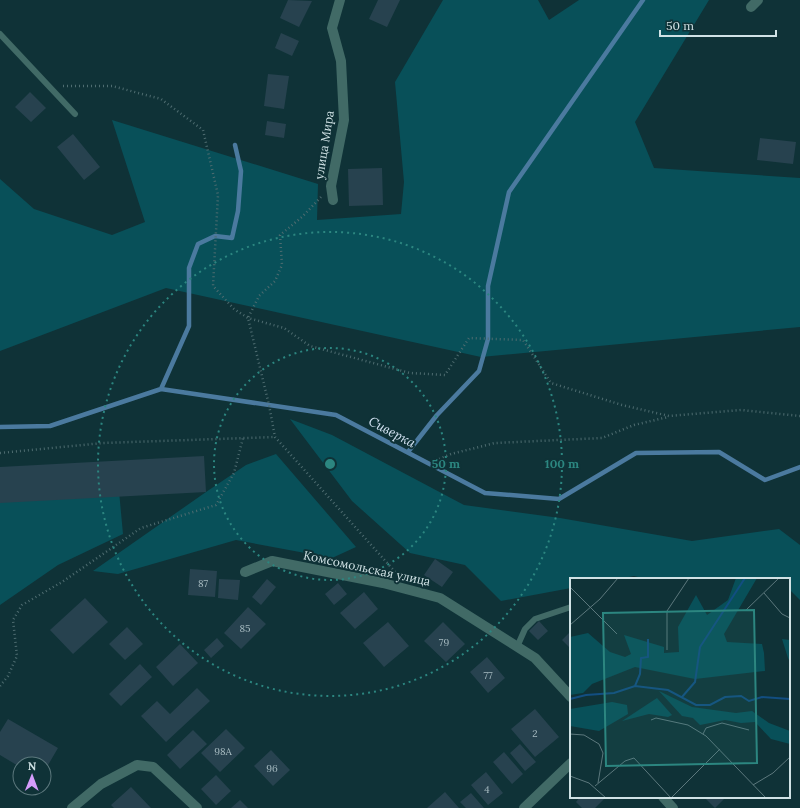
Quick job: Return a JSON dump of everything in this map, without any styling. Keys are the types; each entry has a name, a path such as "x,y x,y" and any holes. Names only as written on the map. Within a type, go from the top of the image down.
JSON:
{"street":[{"name":"улица Мира","path":"333,200 331,186 344,120 341,61 332,28 340,0"},
{"name":"Комсомольская улица","path":"245,572 272,561 383,583 440,598 535,658 570,696"},
{"path":"524,808 570,764"},
{"path":"72,808 101,784 137,765 153,767 197,808"},
{"path":"664,798 673,808"}],"lane":[{"path":"0,34 75,114"},
{"path":"517,647 525,629 535,619 570,607"}],"path":[{"path":"49,86 112,86 161,99 203,130 218,195 214,286 234,309 248,318 284,328 310,346 410,373 445,374 469,338 523,340 552,383 622,405 669,416"},
{"path":"331,186 302,217 280,235 282,266 275,281 259,296 248,318 269,405 275,437 412,590"},
{"path":"439,459 451,454 495,443 602,438 634,425 669,416 742,410 800,416"},
{"path":"0,453 103,443 275,437"},
{"path":"0,686 8,676 17,656 13,620 22,605 62,582 141,528 216,505 234,473 243,438"}],"shaded area":[{"path":"443,0 538,0 549,20 579,0 709,0 635,122 654,168 800,178 800,327 481,357 166,288 0,351 0,179 34,209 112,235 145,222 112,120 318,184 317,220 401,214 404,182 395,82"},
{"path":"290,419 332,435 464,505 560,518 692,541 779,529 800,545 800,600 790,590 790,578 642,578 634,576 624,578 570,578 570,588 501,601 465,565 410,553 352,501"},
{"path":"276,454 356,547 332,558 236,540 118,574 93,571 246,465"},
{"path":"0,479 119,491 123,534 58,565 0,605"}],"building":[{"path":"288,0 312,1 299,27 280,18"},
{"path":"378,0 400,0 387,27 369,19"},
{"path":"281,33 299,41 292,56 275,48"},
{"path":"268,74 289,76 284,109 264,106"},
{"path":"30,92 46,108 31,122 15,107"},
{"path":"267,121 286,124 284,138 265,135"},
{"path":"73,134 100,167 84,180 57,147"},
{"path":"760,138 796,142 793,164 757,160"},
{"path":"382,168 383,205 349,206 348,169"},
{"path":"204,456 206,492 0,503 0,467"},
{"path":"435,559 453,572 442,587 424,575"},
{"path":"190,569 217,571 215,597 188,595"},
{"path":"219,579 240,580 238,600 218,598"},
{"path":"267,579 276,587 261,605 252,597"},
{"path":"338,583 347,594 334,605 325,594"},
{"path":"364,592 378,609 355,629 340,613"},
{"path":"85,598 108,622 73,654 50,630"},
{"path":"248,607 266,624 241,649 224,633"},
{"path":"539,621 548,631 538,640 529,631"},
{"path":"388,622 409,646 384,667 363,643"},
{"path":"443,622 465,644 446,662 424,641"},
{"path":"127,627 143,644 125,660 109,644"},
{"path":"570,632 570,648 562,640"},
{"path":"217,638 224,646 211,658 204,650"},
{"path":"180,644 198,663 173,686 156,667"},
{"path":"487,657 505,678 488,693 470,672"},
{"path":"140,664 152,677 121,706 109,694"},
{"path":"197,688 210,701 166,742 141,716 157,701 170,714"},
{"path":"535,709 559,737 535,757 511,729"},
{"path":"8,719 58,748 52,758 52,756 12,756 12,762 0,755 0,732"},
{"path":"226,729 245,748 220,772 201,753"},
{"path":"193,730 207,744 180,769 167,755"},
{"path":"520,744 536,762 525,771 510,753"},
{"path":"271,750 290,770 273,786 254,766"},
{"path":"504,752 523,774 512,784 493,762"},
{"path":"486,772 503,793 488,805 471,785"},
{"path":"216,775 231,791 216,805 201,789"},
{"path":"131,787 151,808 114,808 111,805"},
{"path":"445,792 459,808 427,808"},
{"path":"471,793 484,808 466,808 460,802"},
{"path":"579,798 605,798 595,808 582,808 576,802"},
{"path":"705,798 725,798 715,808"},
{"path":"240,800 248,808 231,808"}],"waterway":[{"path":"408,452 437,415 479,371 488,339 488,286 509,192 643,0"},
{"path":"161,389 189,326 189,268 198,244 215,236 232,238 238,211 241,171 235,145"},
{"name":"Сиверка","path":"0,427 50,426 161,389 336,415 485,493 559,499 636,453 719,452 765,480 800,467"}]}
